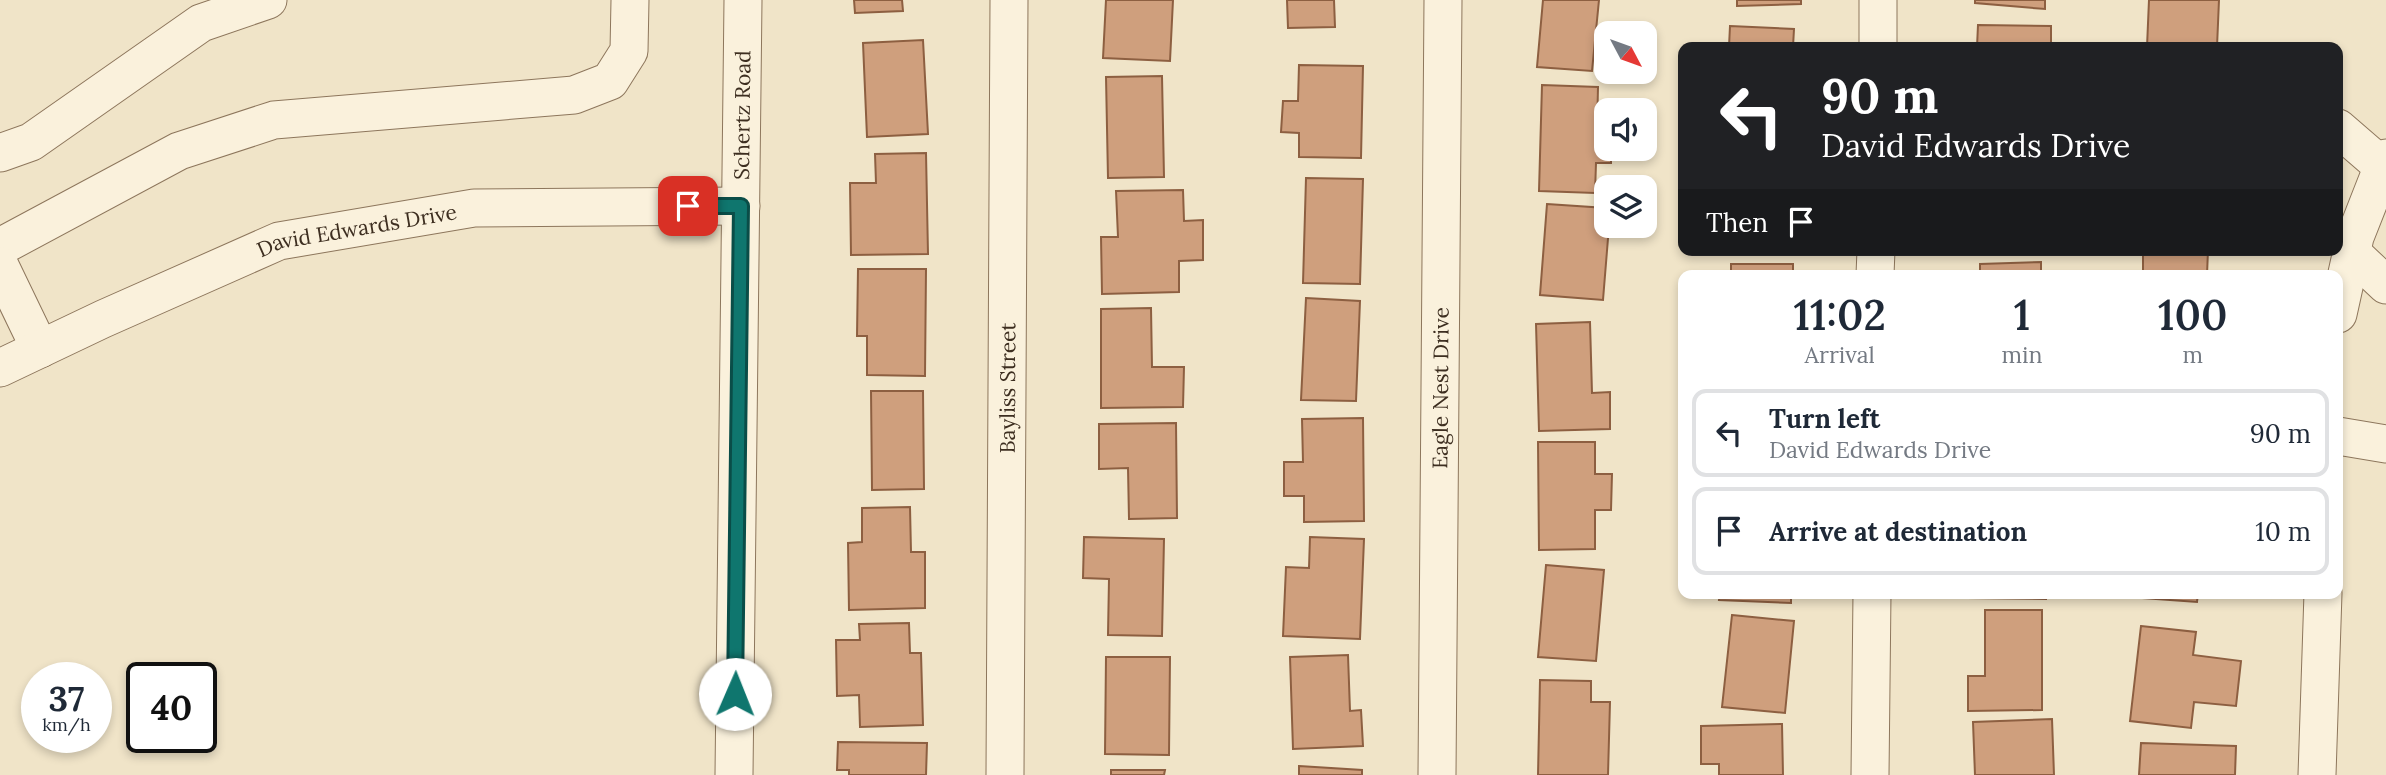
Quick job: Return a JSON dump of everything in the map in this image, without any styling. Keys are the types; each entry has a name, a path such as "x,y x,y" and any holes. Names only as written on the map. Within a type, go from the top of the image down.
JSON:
{"street":[{"path":"0,153 31,142 201,23 268,0"},
{"path":"0,247 179,151 274,120 574,95 610,81 629,51 630,0"},
{"name":"Schertz Road","path":"734,775 743,0"},
{"name":"Bayliss Street","path":"1004,775 1009,0"},
{"name":"Eagle Nest Drive","path":"1437,775 1443,0"},
{"path":"1878,0 1878,42"},
{"path":"2343,132 2384,162 2351,253 2343,291"},
{"name":"David Edwards Drive","path":"0,368 279,241 474,208 741,206"},
{"path":"2351,253 2386,285"},
{"path":"0,266 40,349"},
{"path":"2343,437 2386,444"},
{"path":"1870,775 1872,599"},
{"path":"2317,775 2323,599"}],"building":[{"path":"854,0 902,0 903,11 855,13"},
{"path":"1106,0 1173,0 1170,61 1103,58"},
{"path":"1287,0 1334,0 1335,27 1288,28"},
{"path":"1543,0 1599,0 1597,21 1594,21 1592,71 1537,67"},
{"path":"1737,0 1801,0 1801,4 1737,6"},
{"path":"1975,0 2045,0 2045,9 1975,3"},
{"path":"2149,0 2219,0 2217,42 2147,42"},
{"path":"1978,25 2051,26 2051,42 1977,42"},
{"path":"1730,26 1794,29 1793,42 1729,42"},
{"path":"923,40 928,134 867,137 863,43"},
{"path":"1299,65 1363,66 1361,158 1299,157 1299,133 1281,132 1283,101 1298,101"},
{"path":"1162,76 1164,177 1108,178 1106,77"},
{"path":"1542,85 1598,87 1598,98 1594,98 1594,161 1611,163 1596,163 1594,193 1539,191"},
{"path":"926,153 928,254 851,255 850,183 876,183 875,154"},
{"path":"1306,178 1363,179 1360,284 1303,283"},
{"path":"1183,190 1184,221 1203,220 1203,260 1179,261 1179,292 1102,294 1101,237 1118,237 1116,191"},
{"path":"1547,204 1594,207 1594,238 1608,238 1603,300 1540,295"},
{"path":"2143,256 2208,256 2207,270 2143,270"},
{"path":"2041,262 2041,270 1980,270 1980,264"},
{"path":"1731,264 1793,264 1793,270 1731,270"},
{"path":"858,269 926,269 925,376 867,375 867,336 857,336"},
{"path":"1306,298 1360,301 1356,401 1301,400"},
{"path":"1151,308 1152,367 1184,367 1183,407 1101,408 1101,309"},
{"path":"1590,322 1592,393 1610,392 1610,429 1539,431 1536,324"},
{"path":"871,391 923,391 924,489 872,490"},
{"path":"1363,418 1364,521 1304,522 1304,496 1284,496 1284,462 1303,462 1302,419"},
{"path":"1176,423 1177,518 1129,519 1128,468 1099,469 1099,424"},
{"path":"1538,442 1595,442 1595,474 1612,474 1611,510 1595,510 1595,549 1539,550"},
{"path":"910,507 911,552 925,552 925,608 849,610 848,543 862,542 862,508"},
{"path":"1084,537 1164,539 1162,636 1108,635 1109,579 1083,578"},
{"path":"1310,537 1364,539 1360,639 1283,636 1286,567 1309,568"},
{"path":"1546,565 1604,570 1596,661 1538,657"},
{"path":"1791,599 1791,603 1719,600"},
{"path":"2156,599 2197,599 2197,602"},
{"path":"1985,610 2042,610 2042,710 1968,711 1968,676 1985,676"},
{"path":"1732,615 1794,621 1785,713 1722,707"},
{"path":"909,623 910,653 921,653 923,725 860,727 859,695 837,696 836,640 860,640 859,624"},
{"path":"2141,626 2196,632 2193,655 2241,661 2236,706 2194,702 2191,728 2130,721"},
{"path":"1348,655 1350,711 1361,710 1363,746 1293,749 1290,657"},
{"path":"1106,657 1170,657 1169,755 1105,754"},
{"path":"1540,680 1591,681 1591,702 1610,702 1608,775 1538,775"},
{"path":"2052,719 2054,775 1975,775 1973,722"},
{"path":"1782,724 1783,775 1719,775 1719,764 1701,764 1701,726"},
{"path":"838,742 927,743 926,775 849,775 849,770 837,770"},
{"path":"2141,743 2236,746 2235,775 2139,775"},
{"path":"1299,766 1362,770 1362,775 1299,775"},
{"path":"1111,770 1165,770 1164,775 1111,775"}],"route":[{"path":"688,206 741,206 735,694"}]}
